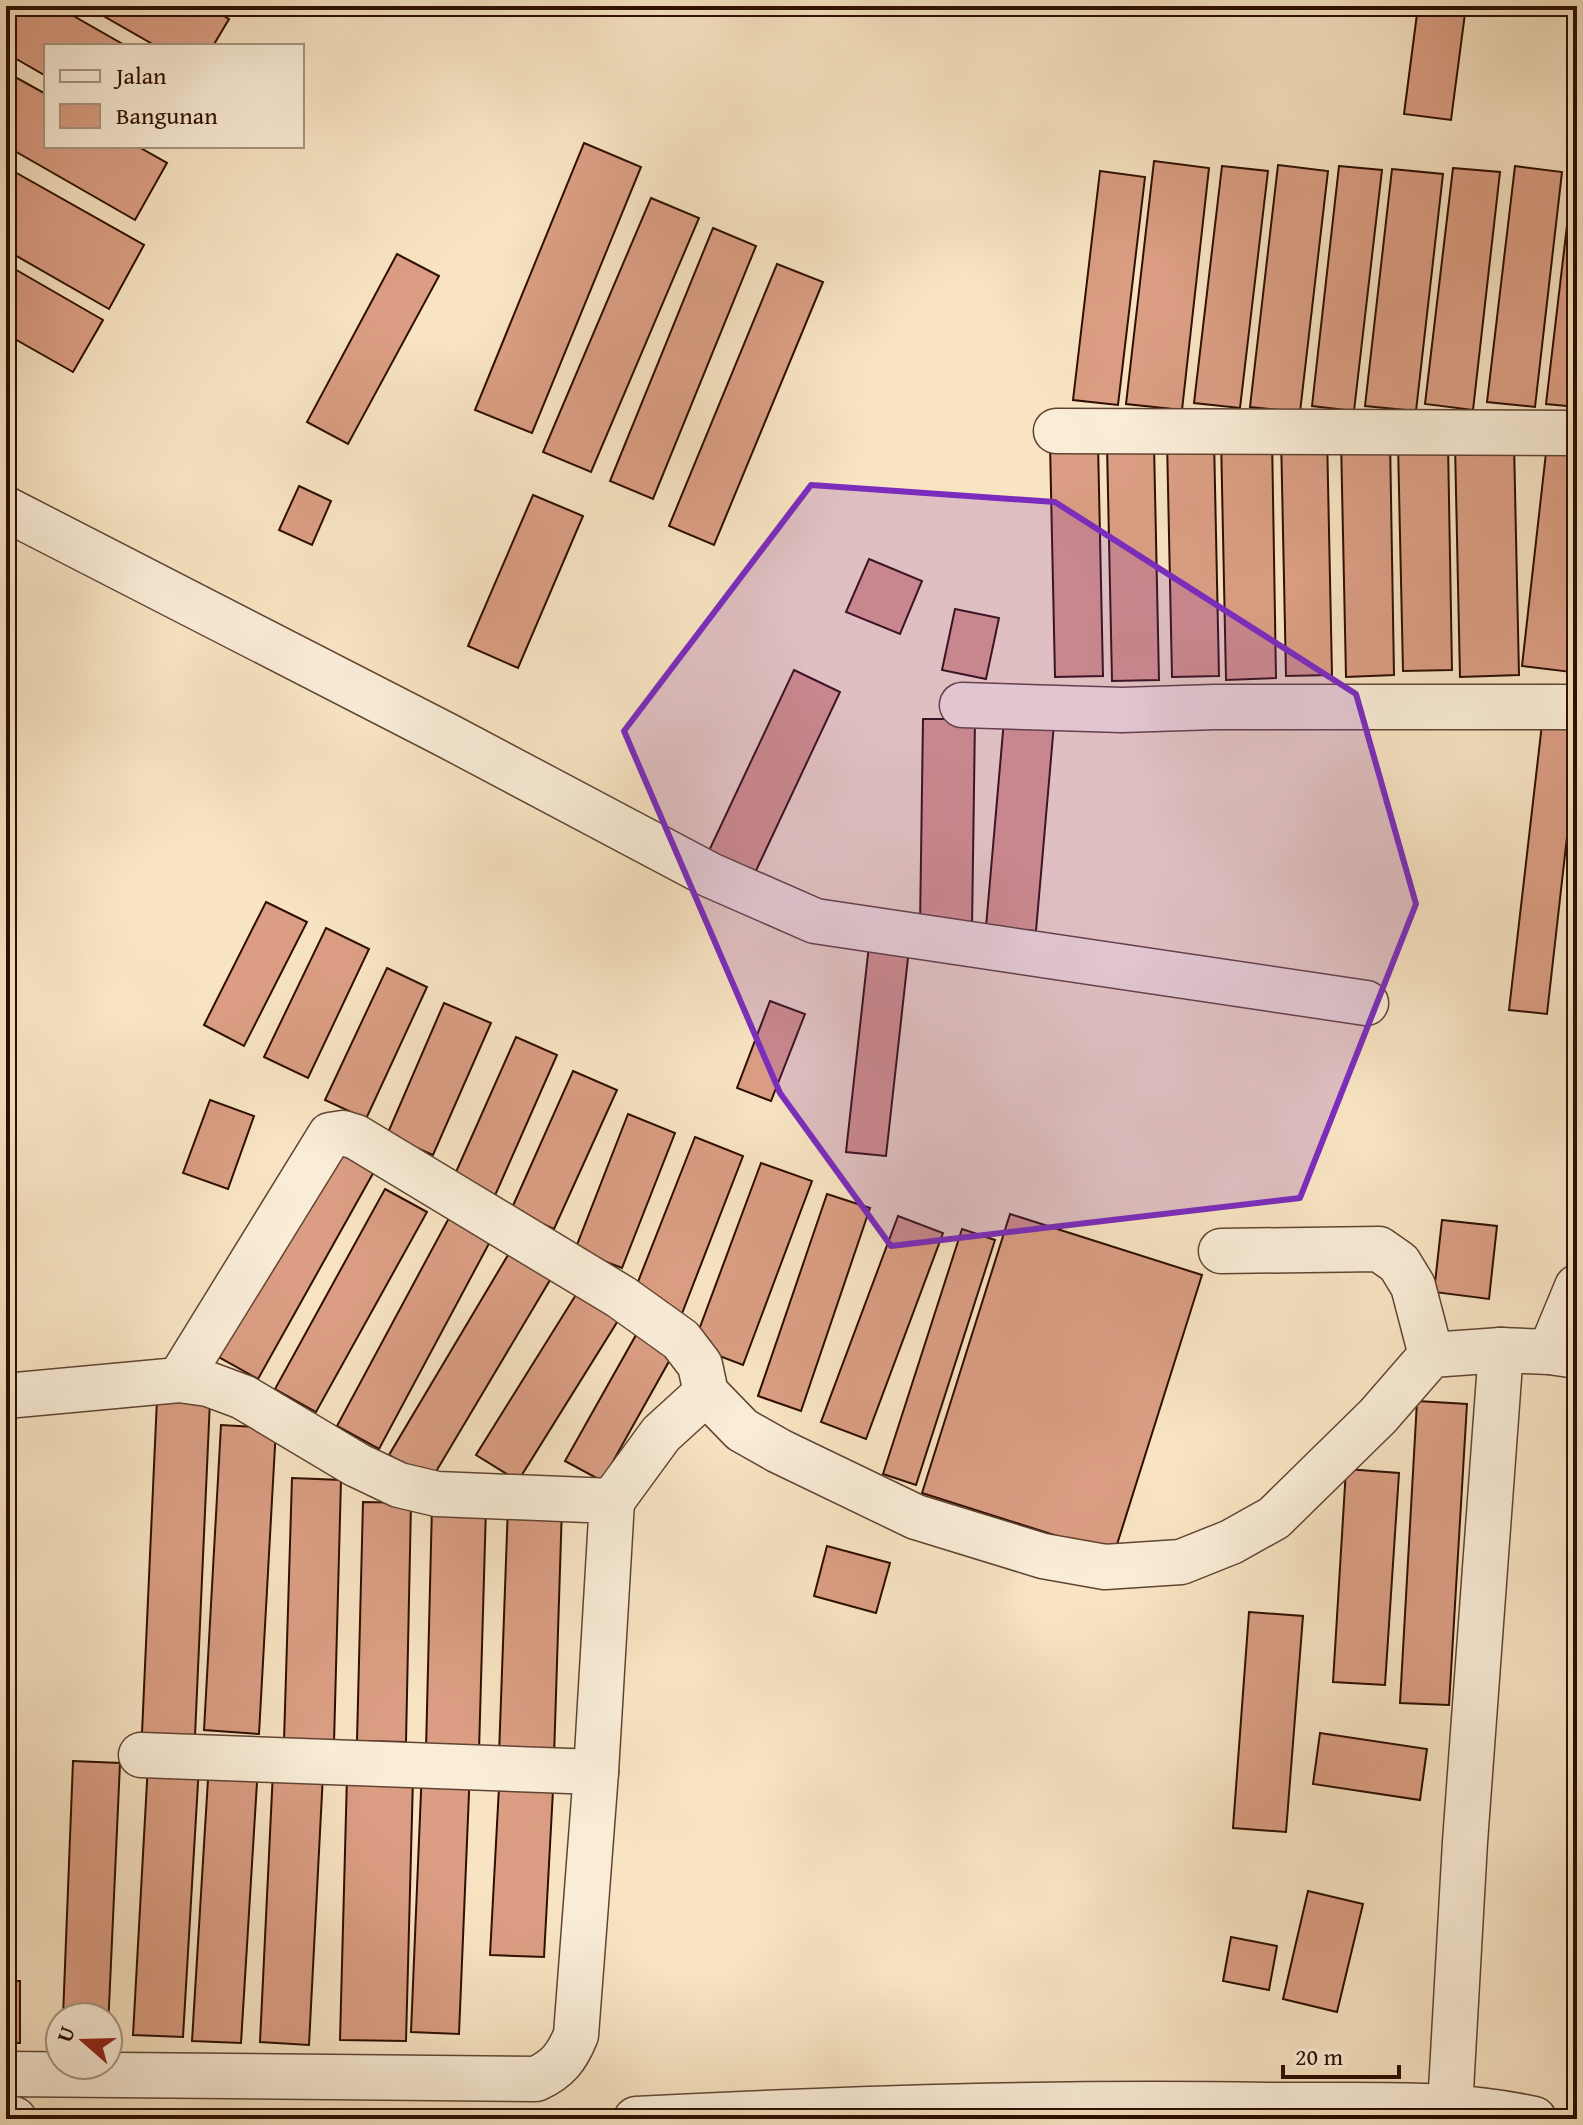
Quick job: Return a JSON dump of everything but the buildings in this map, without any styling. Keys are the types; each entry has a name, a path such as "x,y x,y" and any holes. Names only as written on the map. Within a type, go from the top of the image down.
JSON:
{"street":[{"path":"1056,431 1577,433"},
{"path":"6,509 448,736 710,875 815,921 1366,1003"},
{"path":"962,705 1122,710 1577,707"},
{"path":"179,1380 330,1135 343,1133 356,1137 633,1306 681,1340 700,1365 706,1393 742,1430 779,1451 916,1517 1043,1556 1105,1567 1181,1562 1231,1542 1274,1518 1378,1416 1431,1355 1501,1350 1564,1354 1577,1287"},
{"path":"1221,1251 1379,1249 1399,1263 1413,1286 1431,1355"},
{"path":"1450,2108 1465,1842 1501,1350"},
{"path":"6,1396 179,1380 208,1384 243,1397 357,1465 399,1485 437,1494 612,1501"},
{"path":"6,2074 536,2079 567,2057 576,2035 612,1501 661,1434 706,1393"},
{"path":"141,1755 596,1772"},
{"path":"636,2119 859,2107 1116,2102 1450,2108 1534,2119"},
{"path":"6,2119 14,2119"}],"highlighted area":[{"path":"811,485 1055,502 1356,694 1416,904 1300,1198 891,1246 780,1093 624,731"}]}
